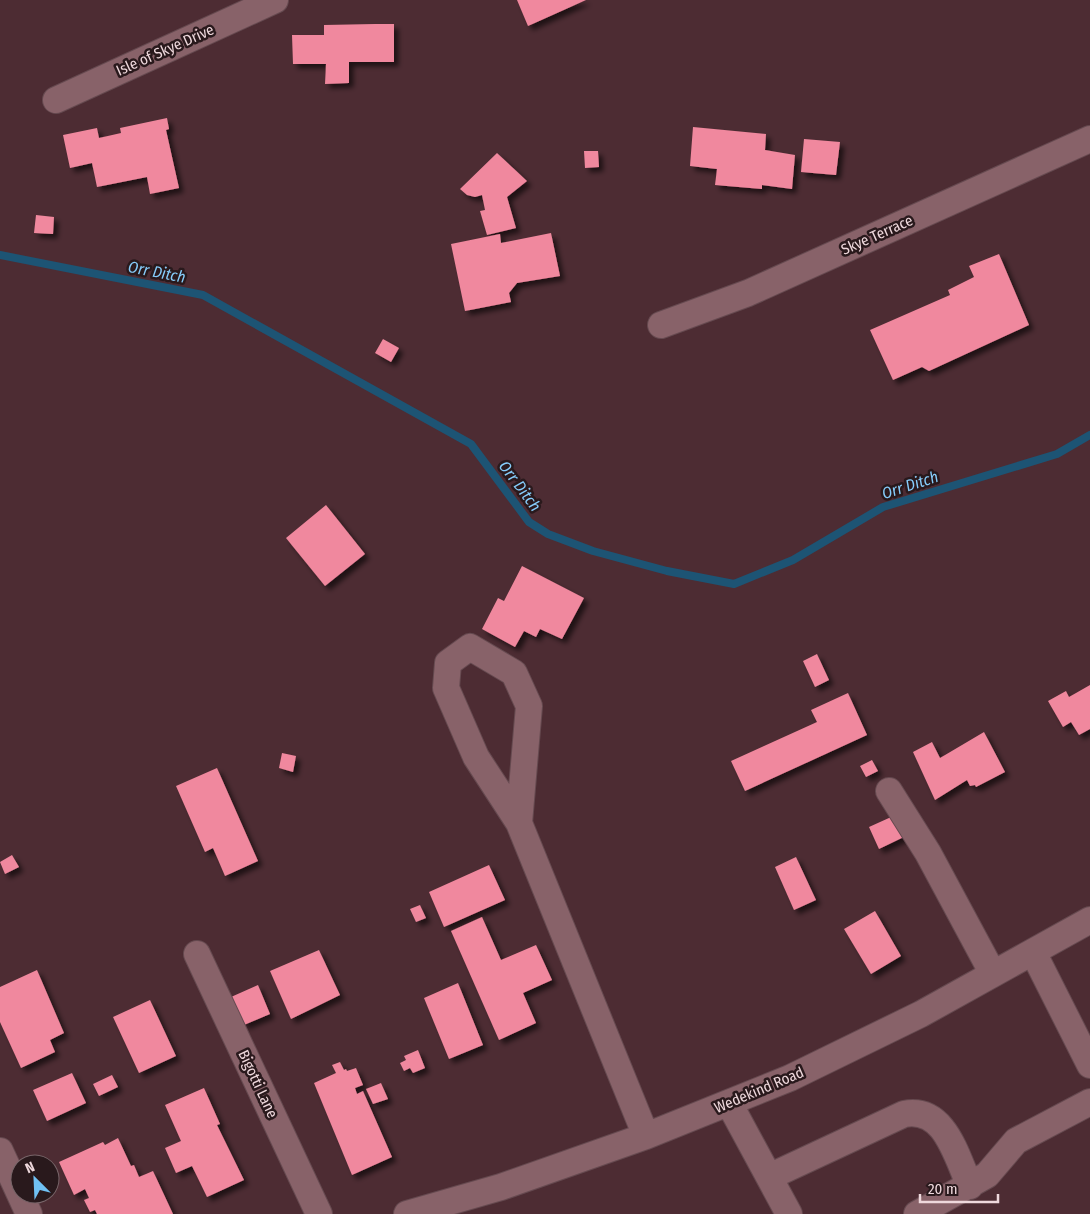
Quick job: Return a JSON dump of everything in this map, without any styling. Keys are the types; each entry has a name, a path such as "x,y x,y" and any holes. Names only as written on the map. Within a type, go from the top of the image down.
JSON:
{"street":[{"name":"Isle of Skye Drive","path":"56,100 275,0"},
{"name":"Skye Terrace","path":"661,325 748,293 1090,139"},
{"path":"519,823 529,706 514,673 470,647 448,663 446,688 476,756 519,823 646,1136"},
{"path":"889,791 928,853 993,974"},
{"name":"Wedekind Road","path":"407,1214 508,1184 646,1136 790,1078 921,1014 1090,920"},
{"path":"1033,952 1090,1064"},
{"name":"Bigotti Lane","path":"197,954 319,1214"},
{"path":"917,1214 987,1175 1016,1141 1090,1102"},
{"path":"729,1103 790,1214"},
{"path":"770,1177 904,1114 914,1112 933,1118 943,1127 970,1186"},
{"path":"0,1151 29,1214"}],"building":[{"path":"517,0 586,0 528,26"},
{"path":"394,24 394,62 349,62 349,83 325,84 326,64 293,64 292,35 324,35 324,25"},
{"path":"167,118 169,129 166,130 179,188 150,194 147,177 97,187 92,163 70,168 63,135 97,128 99,138 121,133 120,128"},
{"path":"693,127 766,134 765,150 795,155 792,189 762,185 762,189 715,185 717,169 690,166"},
{"path":"804,139 840,142 836,175 801,172"},
{"path":"584,151 598,151 599,167 585,168"},
{"path":"497,153 527,181 507,197 516,228 487,235 480,211 485,210 482,195 475,197 467,195 460,189"},
{"path":"36,215 54,217 53,234 34,233"},
{"path":"551,233 560,276 517,283 509,293 511,302 465,311 451,244 500,234 501,243"},
{"path":"999,254 1029,325 929,371 922,367 893,380 870,330 950,295 948,290 974,277 969,266"},
{"path":"383,339 399,348 391,362 375,353"},
{"path":"326,505 365,554 325,586 286,538"},
{"path":"522,566 584,598 562,639 540,629 536,637 524,631 515,647 482,629 498,598 504,601"},
{"path":"817,654 829,680 815,687 803,661"},
{"path":"1090,685 1090,729 1079,735 1071,722 1063,727 1048,701 1066,691 1069,697"},
{"path":"848,693 867,735 745,791 731,761 817,722 811,710"},
{"path":"984,732 1005,772 976,787 975,785 970,786 967,780 935,800 913,752 932,742 940,758"},
{"path":"282,753 296,756 293,772 279,768"},
{"path":"872,760 878,771 866,777 860,766"},
{"path":"217,768 258,861 225,876 213,848 205,852 176,786"},
{"path":"900,813 910,834 879,849 869,827"},
{"path":"12,855 19,867 5,874 0,862"},
{"path":"796,857 816,900 794,910 775,867"},
{"path":"489,865 505,900 444,927 429,892"},
{"path":"420,905 426,918 416,922 410,909"},
{"path":"875,911 901,956 871,974 844,929"},
{"path":"482,917 501,960 536,945 552,980 523,993 536,1023 499,1040 451,931"},
{"path":"319,950 340,995 291,1019 270,971"},
{"path":"37,970 64,1033 50,1040 55,1052 21,1068 0,1022 0,987"},
{"path":"458,983 483,1045 449,1059 424,998"},
{"path":"258,985 270,1014 244,1025 231,997"},
{"path":"150,1000 176,1056 139,1073 113,1017"},
{"path":"418,1050 425,1068 413,1073 410,1068 404,1071 400,1063 406,1060 404,1056"},
{"path":"340,1062 344,1070 356,1068 363,1085 355,1088 357,1094 363,1091 392,1157 352,1175 314,1083 336,1073 332,1065"},
{"path":"72,1073 86,1103 47,1121 33,1090"},
{"path":"112,1075 118,1087 99,1096 93,1084"},
{"path":"381,1083 388,1099 373,1104 366,1089"},
{"path":"204,1088 220,1124 217,1125 244,1180 207,1197 192,1166 176,1173 165,1148 181,1141 165,1105"},
{"path":"118,1138 131,1166 134,1165 139,1177 153,1171 173,1214 97,1214 95,1210 90,1212 84,1200 89,1198 85,1189 74,1195 60,1162 103,1142 105,1145"}],"waterway":[{"name":"Orr Ditch","path":"0,255 203,295 471,444 529,522 548,534 593,551 667,571 734,584 793,560 883,507 1057,454 1090,435"}]}
